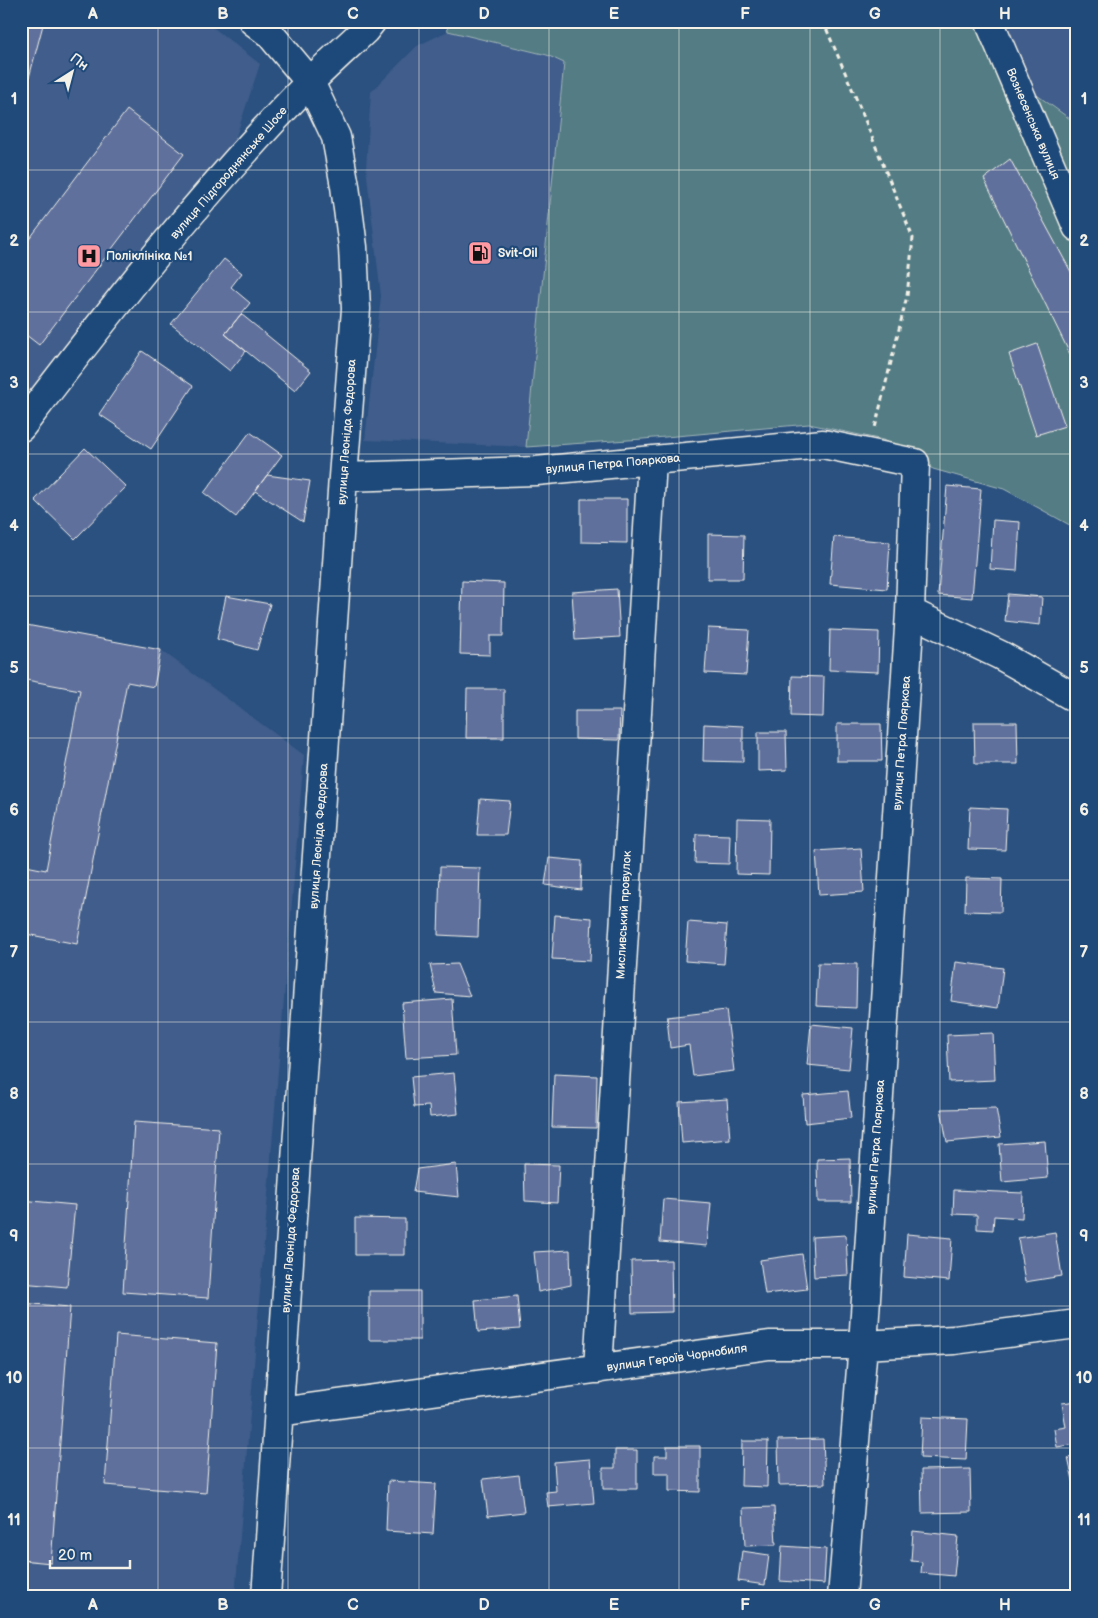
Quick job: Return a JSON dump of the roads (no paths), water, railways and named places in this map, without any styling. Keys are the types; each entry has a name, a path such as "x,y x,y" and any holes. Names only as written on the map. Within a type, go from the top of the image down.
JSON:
{"street":[{"name":"вулиця Леоніда Федорова","path":"253,21 270,34 310,82 336,137 346,186 353,247 356,309 266,1597"},
{"name":"вулиця Підгороднянське Шосе","path":"21,427 90,336 223,176 310,82 365,30 372,21"},
{"name":"Вознесенська вулиця","path":"989,21 1077,227"},
{"name":"вулиця Петра Пояркова","path":"343,477 536,471 823,444 915,463 910,612 863,1345 842,1597"},
{"name":"Мисливський провулок","path":"598,1368 652,461"},
{"path":"910,612 1000,655 1077,699"},
{"name":"вулиця Героїв Чорнобиля","path":"279,1412 769,1345 863,1345 954,1340 1077,1324"}],"place":[{"name":"Svit-Oil","path":"480,253"},
{"name":"Поліклініка №1","path":"89,256"}]}
